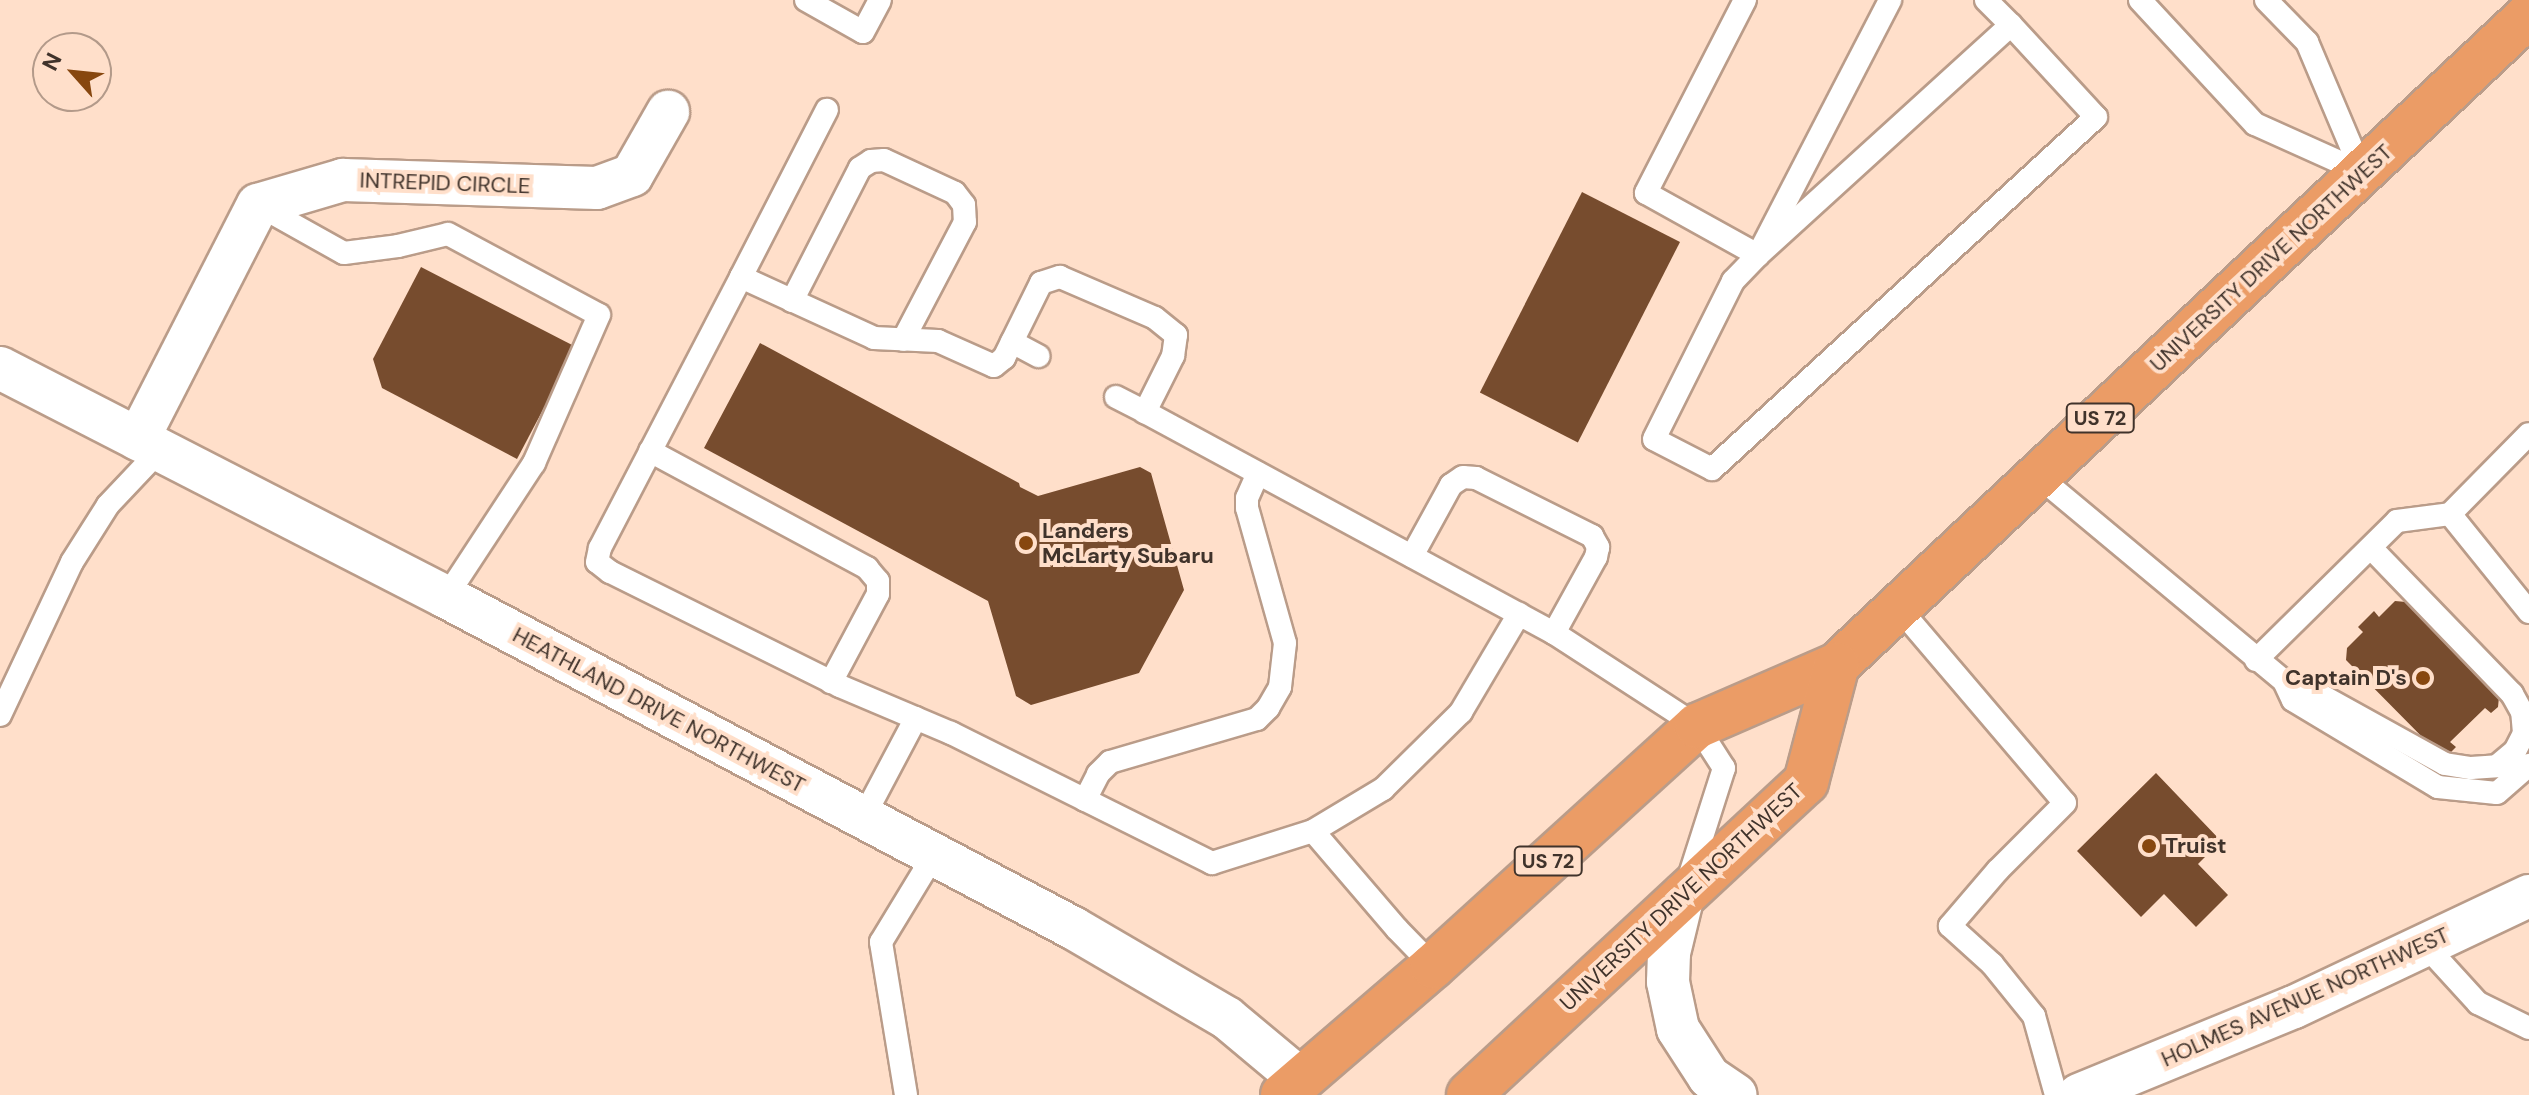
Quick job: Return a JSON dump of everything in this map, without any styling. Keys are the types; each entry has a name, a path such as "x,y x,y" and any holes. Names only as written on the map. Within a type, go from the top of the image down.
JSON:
{"highway":[{"name":"UNIVERSITY DRIVE NORTHWEST","path":"1291,1087 1433,966 1697,726 1837,665 2529,15"},
{"name":"UNIVERSITY DRIVE NORTHWEST","path":"1469,1095 1806,782 1837,665"}],"street":[{"name":"INTREPID CIRCLE","path":"258,205 343,180 597,188 632,175 668,112"},
{"path":"149,445 258,205"},
{"name":"HEATHLAND DRIVE NORTHWEST","path":"0,368 446,597 1073,928 1227,1018 1291,1087"},
{"path":"1683,895 1669,953 1668,982 1678,1029 1709,1077 1736,1095"},
{"name":"HOLMES AVENUE NORTHWEST","path":"2079,1095 2294,1007 2529,896"}],"lane":[{"path":"806,0 863,32 880,0"},
{"path":"1745,0 1646,193 1758,255"},
{"path":"1758,255 1890,0"},
{"path":"1986,0 2011,25 2096,117 1712,469 1654,439 1733,281 2011,25"},
{"path":"2140,0 2255,124 2362,172"},
{"path":"2266,0 2307,42 2362,172"},
{"path":"827,110 600,548 597,562 610,572 831,682 916,718 1212,863 1313,831 1383,789 1461,712 1519,614"},
{"path":"792,301 860,168 871,161 884,160 955,193 964,205 965,222 903,340"},
{"path":"258,205 344,253 398,246 448,234 599,315 534,463 446,597"},
{"path":"741,277 874,338 938,341 994,366 1012,342 1041,283 1060,277 1155,318 1176,335 1173,356 1145,412"},
{"path":"1012,342 1038,356"},
{"path":"1116,397 1554,633 1697,726 1724,768 1683,895"},
{"path":"2256,660 2397,521 2450,514 2529,434"},
{"path":"0,715 72,562 149,445"},
{"path":"650,451 867,568 878,581 878,594 831,682"},
{"path":"1085,800 1098,774 1110,762 1257,719 1268,708 1280,687 1285,643 1247,508 1247,498 1258,473"},
{"path":"2038,476 2284,681 2302,685 2445,764 2471,768 2497,766 2515,751 2524,733 2522,712 2512,694 2371,548"},
{"path":"1412,556 1451,485 1463,477 1476,478 1592,536 1598,547 1596,557 1554,633"},
{"path":"2450,514 2529,612"},
{"path":"1898,607 2065,803 1998,870 1950,926 1992,964 2034,1016 2056,1095"},
{"path":"2284,681 2293,700 2438,787 2497,793 2529,765"},
{"path":"863,818 916,718"},
{"path":"1313,831 1433,966"},
{"path":"906,1095 881,942 934,855"},
{"path":"2425,945 2478,1003 2529,1028"}],"building":[{"path":"1582,192 1680,242 1578,442 1480,392"},
{"path":"421,267 576,347 517,459 382,388 373,359"},
{"name":"Landers McLarty Subaru","path":"760,343 1038,496 1140,467 1151,473 1184,590 1139,673 1031,705 1016,696 988,601 704,448"},
{"name":"Captain D's","path":"2395,601 2406,602 2499,697 2498,707 2491,713 2485,708 2450,742 2456,747 2449,754 2439,754 2346,660 2347,648 2363,632 2358,627 2374,611 2379,617"},
{"name":"Truist","path":"2156,773 2221,841 2198,864 2228,895 2196,927 2164,894 2141,917 2077,851"}],"place":[{"name":"Landers McLarty Subaru","path":"1026,543"},
{"name":"Captain D's","path":"2423,678"},
{"name":"Truist","path":"2149,846"}]}
